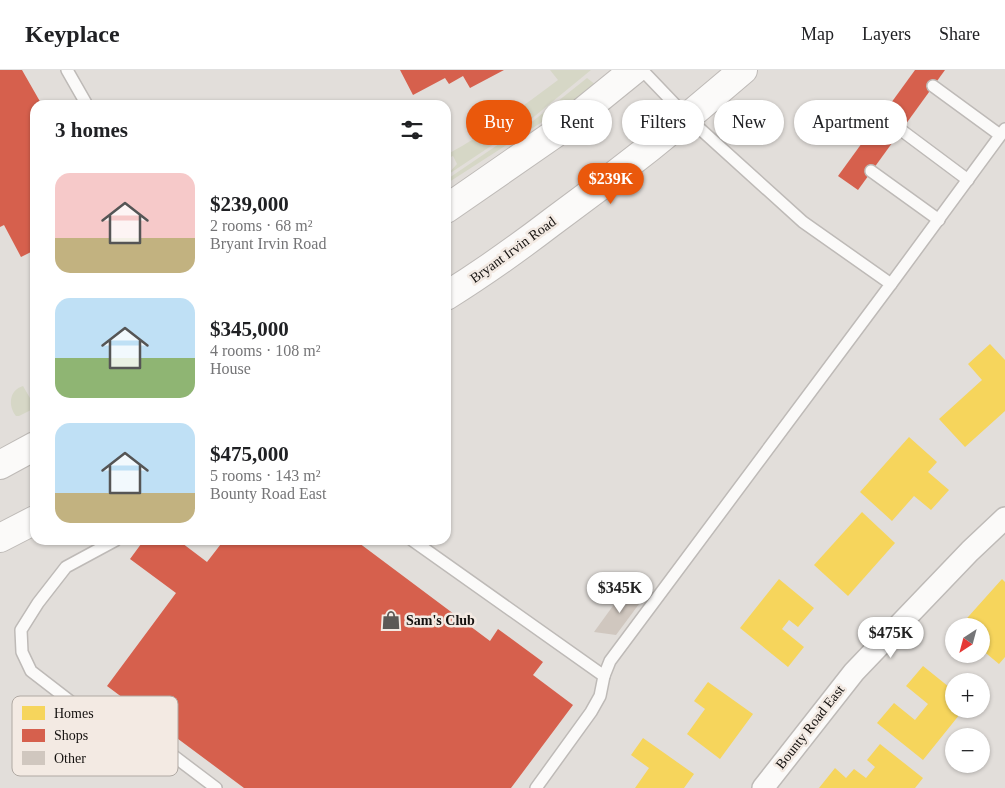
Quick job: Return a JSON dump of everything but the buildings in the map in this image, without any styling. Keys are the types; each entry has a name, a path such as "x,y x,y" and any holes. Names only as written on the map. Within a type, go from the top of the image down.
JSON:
{"main road":[{"path":"451,206 560,130 634,70"},
{"name":"Bryant Irvin Road","path":"704,104 743,70"},
{"name":"Bryant Irvin Road","path":"451,293 589,196 654,145"},
{"path":"0,465 30,449"},
{"path":"0,538 30,523"}],"street":[{"name":"Bounty Road East","path":"762,788 854,672 970,551 1005,518"}],"lane":[{"path":"67,70 84,100"},
{"path":"642,70 671,100"},
{"path":"536,788 591,712 600,696 604,676 610,661 1003,132 933,86"},
{"path":"704,132 803,222 891,284"},
{"path":"907,134 968,180"},
{"path":"872,171 938,220"},
{"path":"63,696 31,671 22,652 21,630 38,603 66,567 107,545"},
{"path":"419,545 604,676"},
{"path":"178,759 216,788"}],"green space":[{"path":"550,70 591,70 554,100 542,100 542,110 532,118 531,100 558,80"},
{"path":"587,78 596,85 576,100 559,100"},
{"path":"542,114 542,122 532,128 532,122"},
{"path":"466,143 466,145 492,145 451,173 457,164 453,156 451,157 451,152"},
{"path":"498,145 506,145 451,181 451,177"},
{"path":"23,386 30,398 30,410 16,416 13,412 11,399 18,388"}],"place":[{"name":"Sam's Club","path":"391,620"}]}
